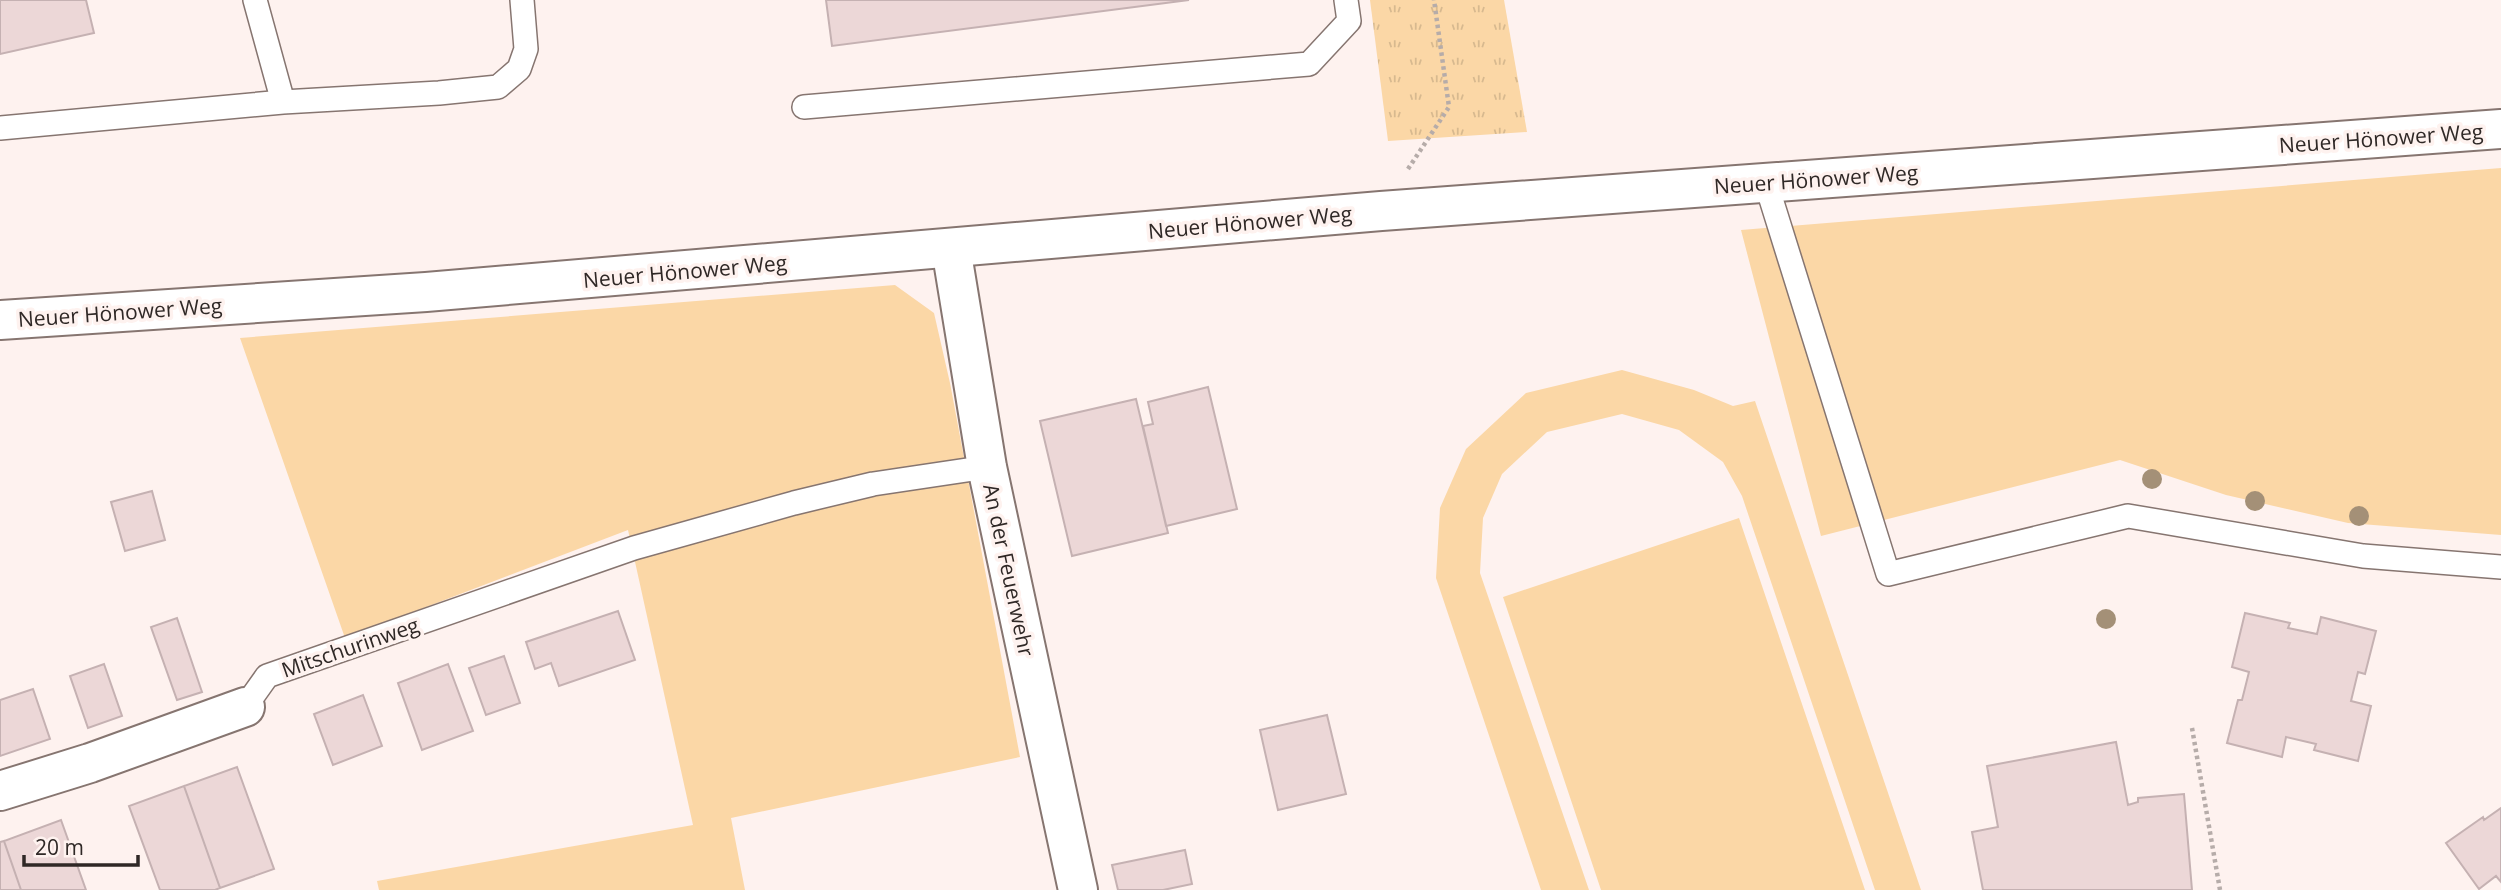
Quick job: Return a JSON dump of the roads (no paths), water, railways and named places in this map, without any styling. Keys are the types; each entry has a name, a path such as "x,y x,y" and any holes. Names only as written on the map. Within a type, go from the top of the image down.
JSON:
{"main road":[{"name":"Neuer Hönower Weg","path":"0,320 426,292 1381,211 2501,129"},
{"name":"An der Feuerwehr","path":"951,248 987,467 1078,890"},
{"name":"Mitschurinweg","path":"0,791 90,763 244,707"}],"lane":[{"path":"256,0 283,102"},
{"path":"0,128 283,102 498,87 519,69 526,49 522,0"},
{"path":"804,107 1310,64 1349,21 1346,0"},
{"path":"1766,183 1888,574 2128,516 2363,556 2501,567"},
{"name":"Mitschurinweg","path":"244,707 268,676 634,548 873,484 987,467"}]}
